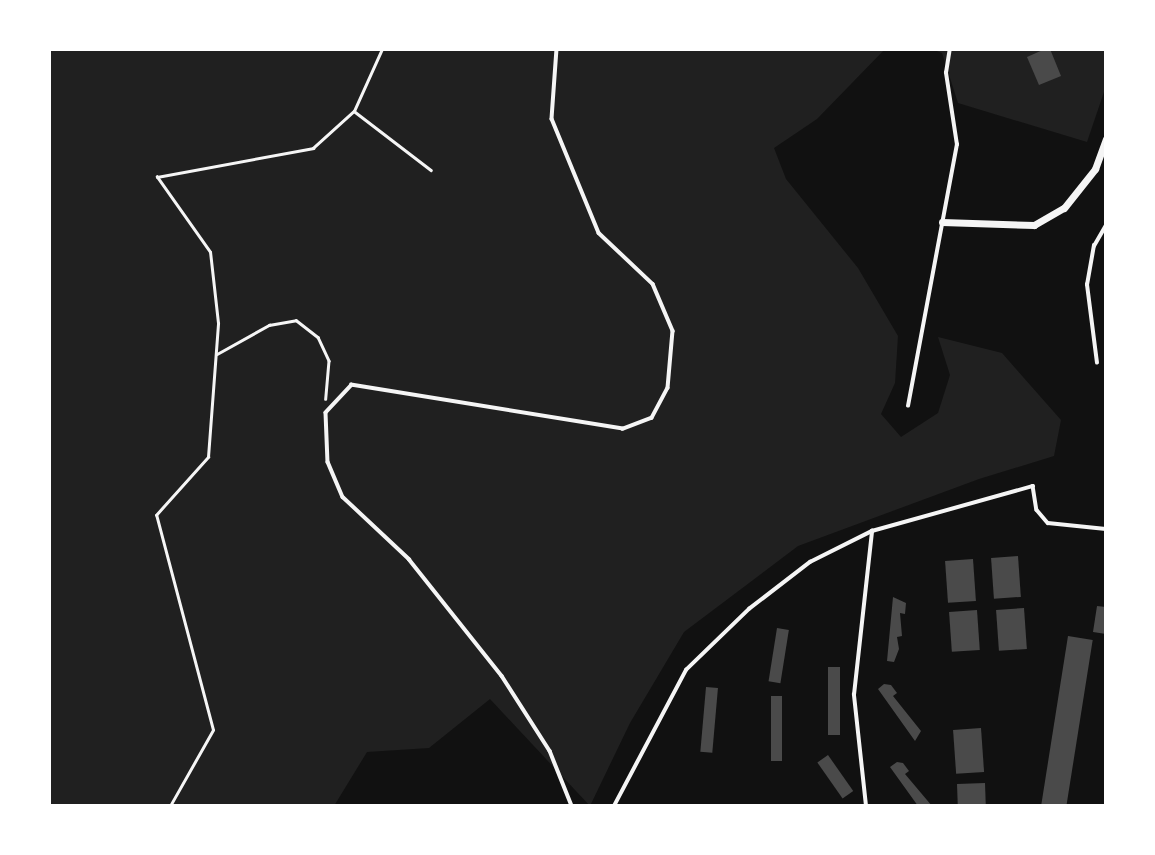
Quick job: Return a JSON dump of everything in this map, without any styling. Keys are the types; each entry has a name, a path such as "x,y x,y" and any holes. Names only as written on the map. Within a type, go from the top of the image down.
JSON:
{"street":[{"path":"942,222 1034,225 1064,208 1095,169 1106,139"}],"lane":[{"path":"557,49 552,119 598,233 653,284 673,331 667,388 652,418 622,429 352,385 326,413 328,462 343,498 409,559 502,676 550,751 572,806"},
{"path":"908,406 957,145 946,73 950,49"},
{"path":"1097,363 1087,285 1094,246 1106,225"},
{"path":"614,806 686,670 748,609 810,562 872,531 1033,486 1037,510 1048,523 1106,529"},
{"path":"866,806 854,695 872,531"}],"path":[{"path":"170,806 213,730 156,515 208,457 218,323 210,252 157,177 313,148 354,111 382,49"},
{"path":"354,111 431,170"},
{"path":"216,355 268,325 296,320 318,337 329,361 326,413"}],"shaded area":[{"path":"49,49 885,49 817,119 774,148 786,179 858,268 898,336 895,383 881,414 901,437 938,413 950,375 938,337 1002,353 1061,420 1054,456 979,479 798,546 684,632 630,723 590,806 490,699 429,748 367,752 334,806 49,806"},
{"path":"931,49 1106,49 1106,86 1087,142 958,103 942,53"}],"building":[{"path":"1050,49 1061,76 1039,85 1027,57"},
{"path":"1018,556 1021,597 994,599 991,558"},
{"path":"973,559 976,601 948,603 945,561"},
{"path":"893,597 906,603 905,614 900,613 902,636 897,637 899,649 894,662 887,661"},
{"path":"1097,606 1106,607 1106,634 1093,632"},
{"path":"1024,608 1027,649 999,651 996,610"},
{"path":"977,610 980,650 952,652 949,612"},
{"path":"777,628 789,630 780,683 769,681"},
{"path":"1068,636 1093,640 1066,806 1041,806"},
{"path":"828,667 840,667 840,735 828,735"},
{"path":"884,684 891,685 897,693 893,696 921,731 915,741 878,689"},
{"path":"706,687 718,688 712,753 700,752"},
{"path":"771,696 782,696 782,761 771,761"},
{"path":"981,728 984,772 956,774 953,730"},
{"path":"828,755 853,791 843,798 817,762"},
{"path":"897,762 903,763 909,771 905,774 932,806 918,806 890,767"},
{"path":"985,783 986,806 958,806 957,784"}]}
